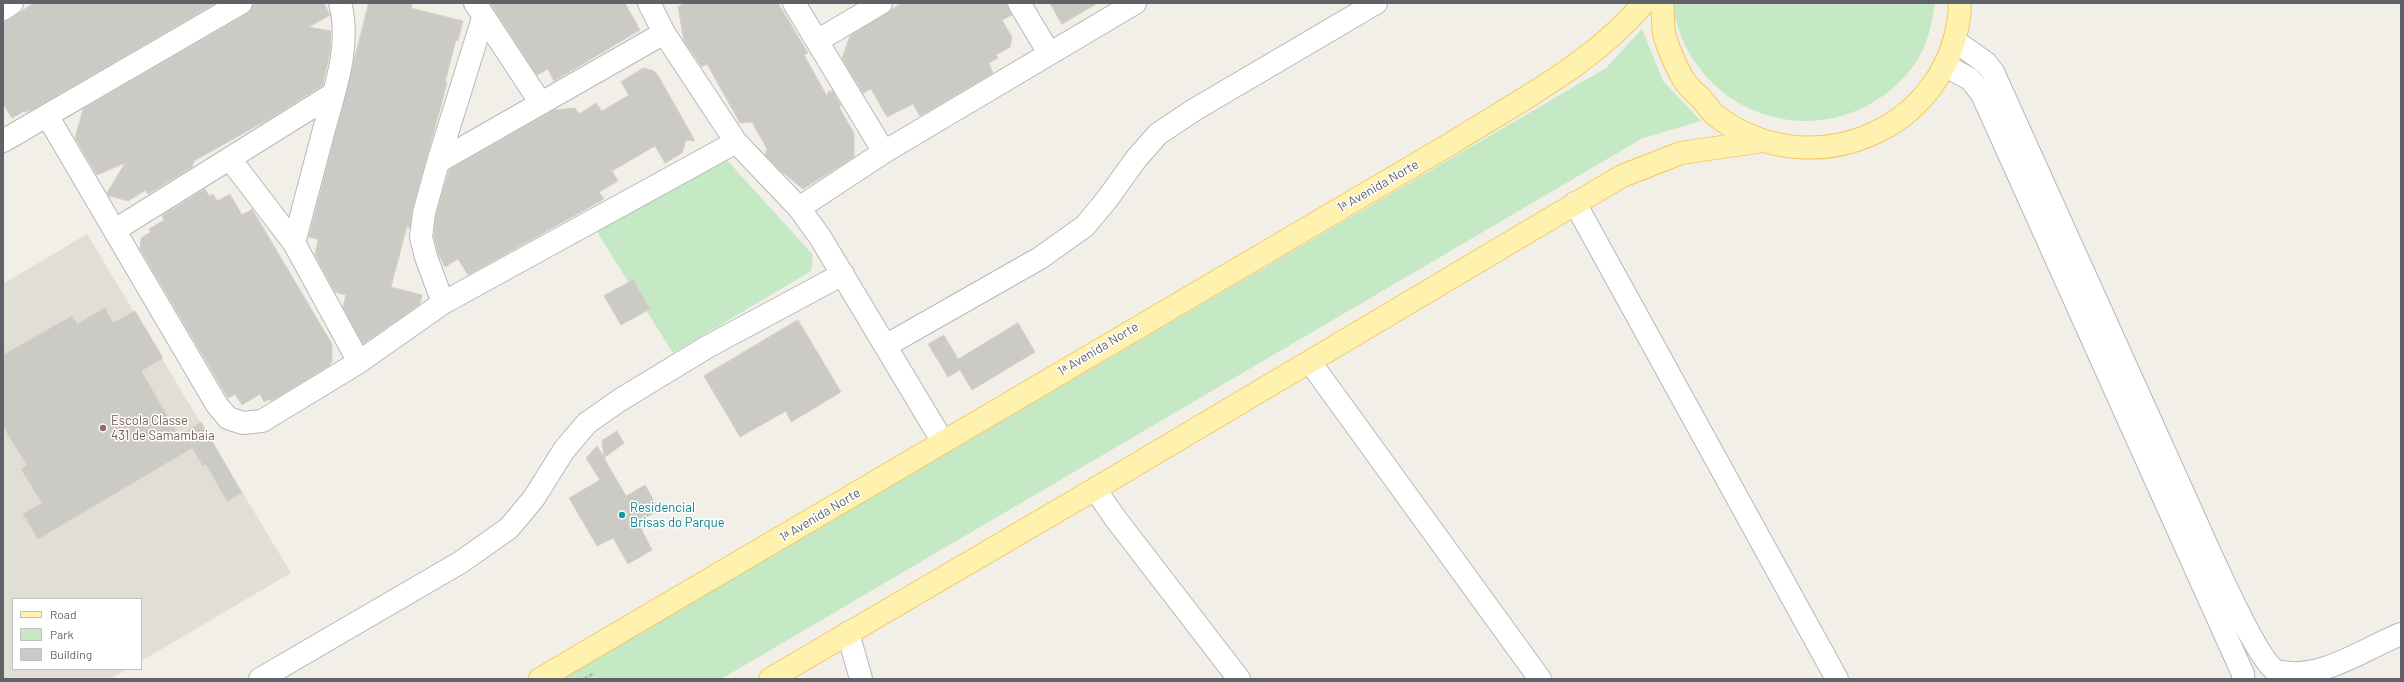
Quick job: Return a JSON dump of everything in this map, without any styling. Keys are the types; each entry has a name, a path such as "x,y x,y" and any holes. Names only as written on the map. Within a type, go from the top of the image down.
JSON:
{"main road":[{"name":"1ᵃ Avenida Norte","path":"540,679 1452,143 1585,60 1622,28 1644,3"},
{"path":"1662,3 1664,34 1684,80 1719,118 1763,141 1806,149 1848,144 1888,128 1921,101 1946,66 1957,34 1976,3"},
{"path":"1957,34 1960,3"},
{"path":"770,679 1096,489 1622,176 1681,153 1763,141"}],"street":[{"path":"3,9 12,3"},
{"path":"3,141 48,117 241,3"},
{"path":"294,243 333,94 344,41 344,16 340,3"},
{"path":"794,3 884,152"},
{"path":"816,41 881,3"},
{"path":"1019,3 1049,53"},
{"path":"799,208 884,152 1135,3"},
{"path":"887,345 1040,258 1085,226 1108,198 1136,159 1158,134 1194,110 1376,3"},
{"path":"651,4 664,33 736,142 799,208 843,274 887,345 943,442"},
{"path":"479,11 540,102"},
{"path":"442,303 426,257 421,237 424,214 479,11"},
{"path":"438,162 540,102 664,33"},
{"path":"1957,34 1993,72 2224,582 2268,664 2290,677 2308,678 2332,673 2401,634"},
{"path":"1946,66 1970,79 1982,94 2243,679"},
{"path":"114,230 333,94"},
{"path":"48,117 217,405 228,418 243,423 262,421 359,362 442,303 736,142"},
{"path":"230,159 294,243 359,362"},
{"path":"1575,203 1837,679"},
{"path":"260,679 462,562 509,528 534,498 564,450 587,423 620,400 707,347 843,274"},
{"path":"1310,362 1540,679"},
{"path":"1096,489 1115,518 1239,679"},
{"path":"844,635 851,679"},
{"path":"844,635 861,679"}],"shaded area":[{"name":"Escola Classe 431 de Samambaia","path":"87,234 291,573 142,660 142,598 12,598 12,670 125,670 110,679 3,679 3,284"}],"green space":[{"path":"1674,3 1935,3 1926,43 1919,58 1891,90 1864,107 1834,118 1803,121 1773,117 1744,106 1717,87 1695,62 1687,49 1680,34 1674,11"},
{"path":"1642,29 1663,81 1701,121 1643,138 721,679 561,679 1606,68"},
{"path":"725,158 813,255 811,271 673,353 597,232"}],"building":[{"path":"34,3 216,3 32,110 24,111 12,118 3,104 3,21 10,19"},
{"path":"253,3 324,3 330,15 309,27 331,31 330,52 323,85 269,119 194,161 192,167 148,194 146,190 128,201 109,196 107,193 125,163 97,175 75,138 83,109 247,14"},
{"path":"369,3 412,3 411,8 463,21 458,41 456,40 445,82 447,83 412,210 410,228 407,226 391,287 422,295 420,304 363,344 343,307 346,295 335,292 315,255 318,239 309,237"},
{"path":"490,3 625,3 640,30 554,81 548,69 537,75"},
{"path":"685,3 778,3 808,53 804,55 827,96 829,90 831,93 832,90 841,106 839,107 854,133 854,157 803,189 781,171 765,155 767,149 752,122 740,123 707,64 702,67 684,41 678,7"},
{"path":"902,3 1007,3 1012,15 1002,20 1012,37 1010,47 996,55 998,58 989,63 993,73 920,116 913,104 887,117 871,89 863,93 842,58 850,36"},
{"path":"1050,3 1098,3 1062,24"},
{"path":"644,68 654,71 659,77 695,141 686,140 682,153 665,163 655,146 612,171 618,181 599,192 604,199 468,275 458,259 445,267 438,253 434,236 436,215 449,170 554,110 575,108 579,114 596,103 602,111 629,95 621,82"},
{"path":"205,189 209,196 213,194 217,201 230,194 242,215 252,209 332,344 332,361 329,366 271,401 270,399 264,402 260,394 242,405 235,394 228,398 140,249 141,238 151,232 149,229 164,220 162,216"},
{"path":"633,280 650,309 621,325 604,296"},
{"path":"105,308 113,323 135,311 163,358 141,371 179,436 201,422 242,493 227,501 206,464 203,466 192,448 38,539 23,514 42,503 21,469 27,465 3,426 3,355 72,316 77,324"},
{"path":"798,320 841,392 791,422 786,411 740,437 704,376"},
{"path":"1018,323 1035,352 972,390 960,370 948,377 928,344 944,335 958,359"},
{"name":"Residencial Brisas do Parque","path":"617,431 624,443 604,458 626,496 645,485 659,510 638,522 652,550 628,564 613,538 597,546 569,498 600,480 586,458 597,446 604,457 602,441"}],"place":[{"name":"Escola Classe 431 de Samambaia","path":"103,428"},
{"name":"Residencial Brisas do Parque","path":"622,515"}]}
